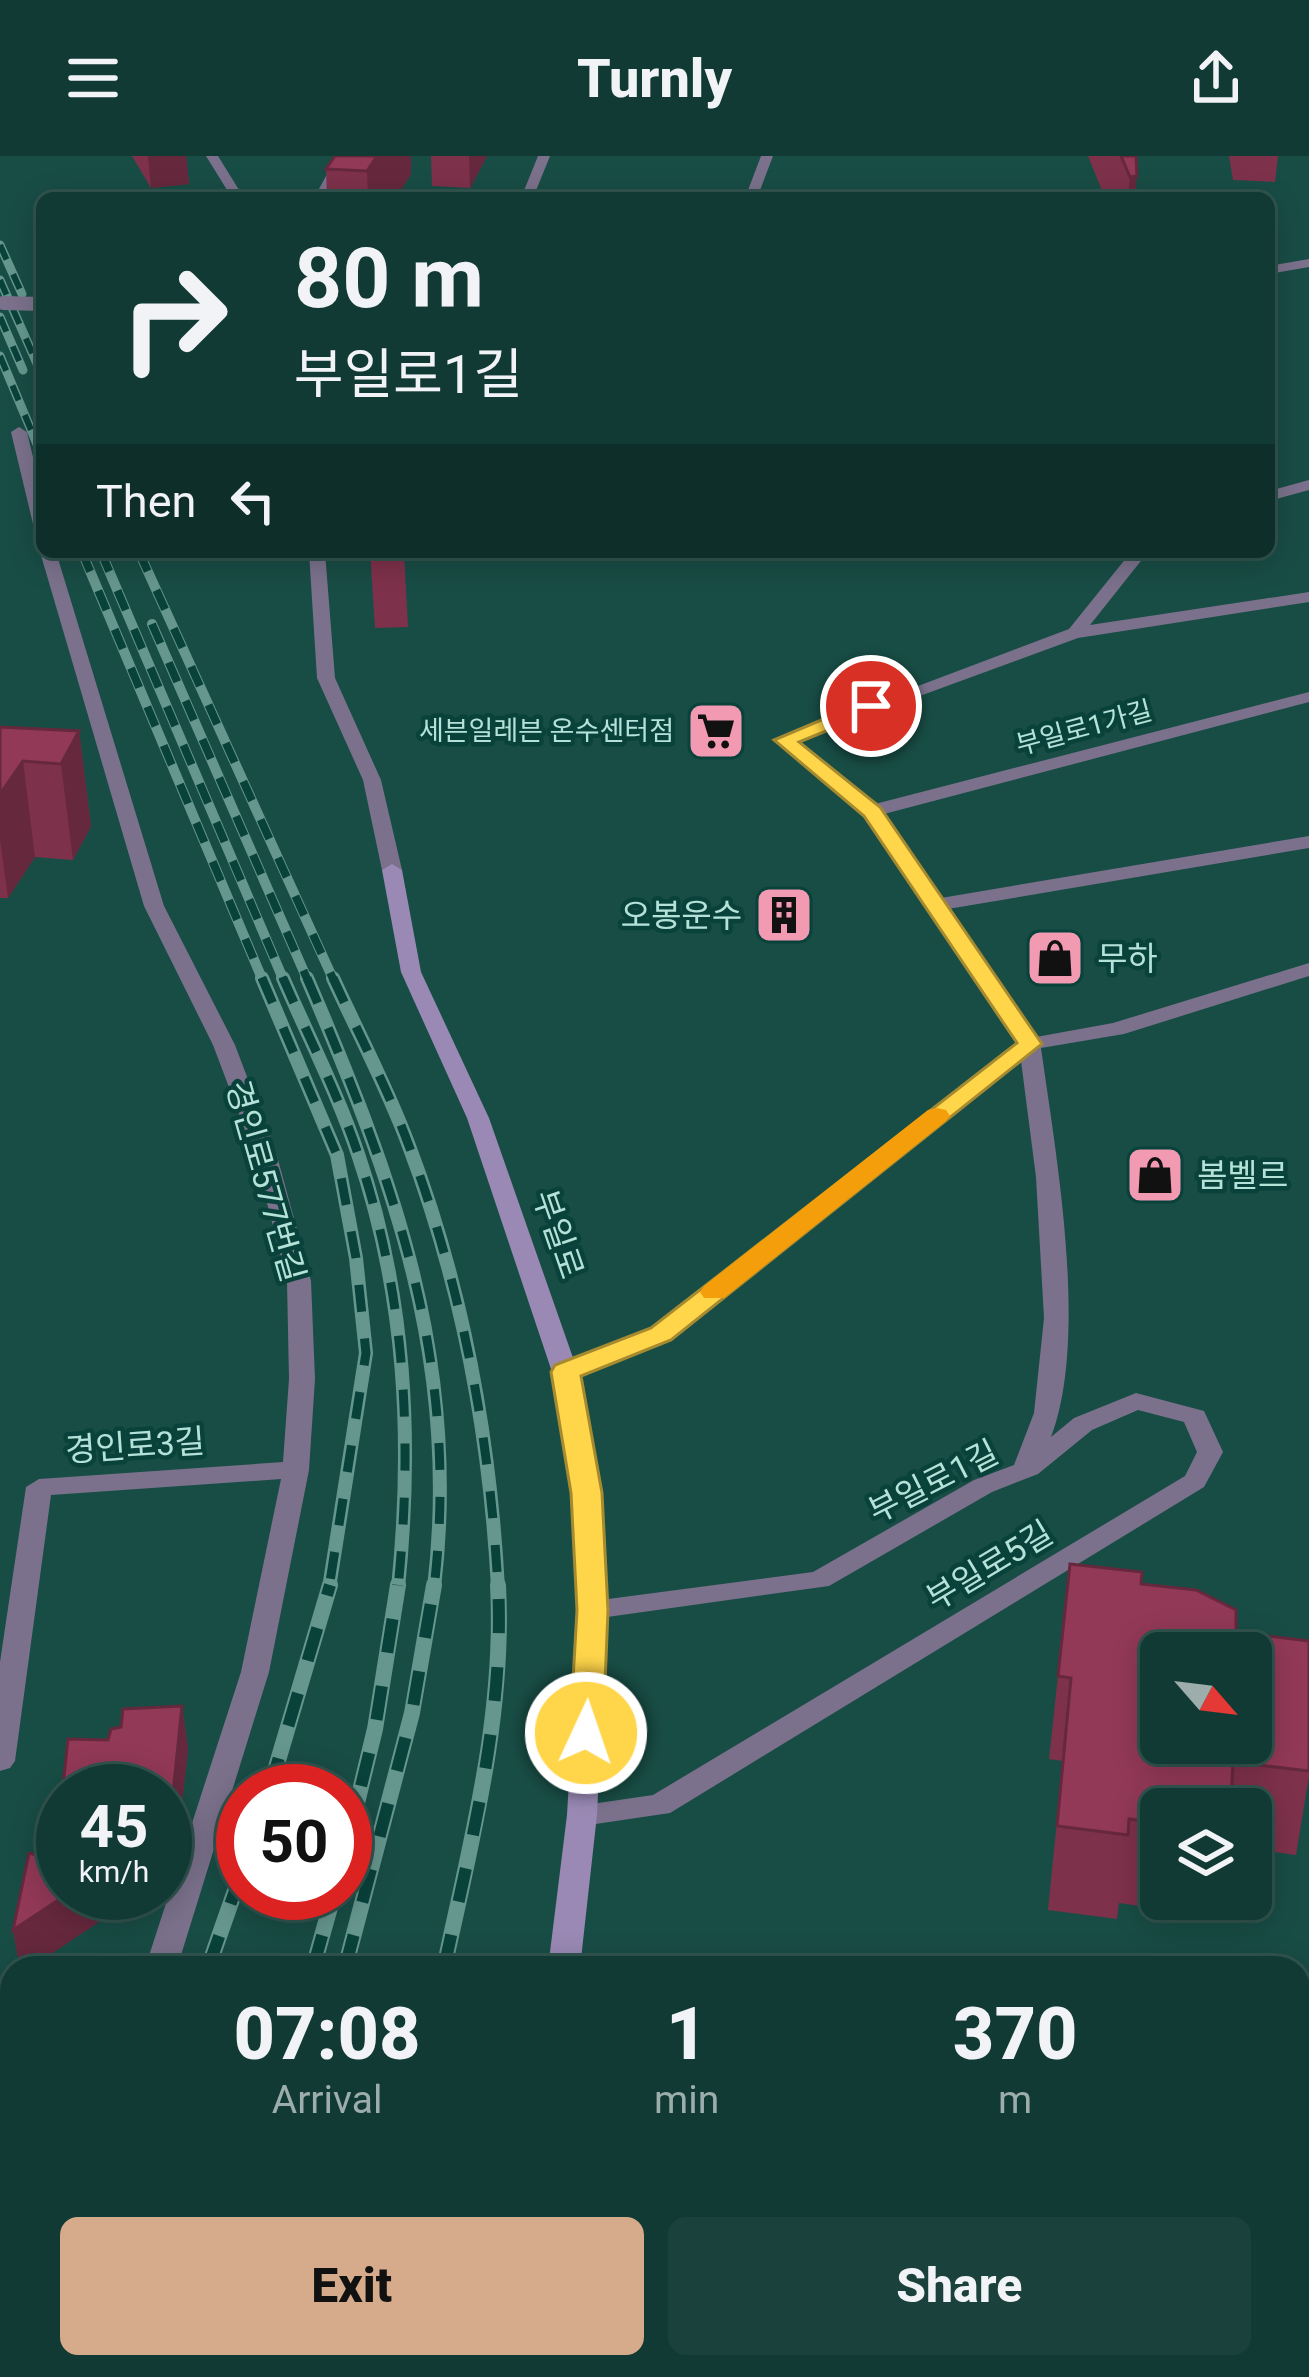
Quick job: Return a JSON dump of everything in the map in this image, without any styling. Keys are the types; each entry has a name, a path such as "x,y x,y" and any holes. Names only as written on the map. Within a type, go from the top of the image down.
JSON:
{"main road":[{"name":"부일로","path":"392,870 411,972 478,1118 566,1372 586,1493 592,1610 582,1815 565,1956"}],"street":[{"path":"212,156 234,192"},
{"path":"323,192 343,156"},
{"path":"529,192 544,156"},
{"path":"753,192 767,156"},
{"path":"1275,269 1309,263"},
{"path":"0,303 36,304"},
{"path":"19,432 36,503"},
{"path":"1275,494 1309,485"},
{"name":"경인로577번길","path":"50,558 154,906 224,1045 271,1177 299,1281 302,1379 296,1470 255,1672 165,1956"},
{"name":"부일로","path":"317,558 326,678 372,779 392,870"},
{"path":"1075,633 1135,558"},
{"path":"1030,1044 872,811 784,740 1075,633 1309,597"},
{"name":"부일로1가길","path":"872,811 1309,697"},
{"path":"934,905 1309,842"},
{"path":"566,1372 661,1334 1030,1044 1116,1029 1309,969"},
{"name":"부일로1길","path":"592,1610 820,1580 983,1486 1025,1471 1047,1413 1056,1318 1048,1178 1030,1044"},
{"name":"부일로5길","path":"582,1815 660,1804 1195,1481 1210,1451 1196,1417 1136,1401 1084,1424 1025,1471"},
{"name":"경인로3길","path":"0,1761 39,1487 296,1470"}],"building":[{"path":"335,156 377,156 367,171 326,169"},
{"path":"1121,156 1136,156 1137,176 1130,177"},
{"path":"0,727 79,731 61,764 23,761 0,794"},
{"path":"1070,1564 1142,1572 1141,1584 1196,1590 1236,1610 1236,1632 1140,1632 1140,1764 1233,1764 1232,1788 1140,1788 1140,1820 1129,1819 1128,1835 1057,1826 1071,1678 1058,1676"},
{"path":"1272,1636 1309,1641 1309,1771 1250,1764 1272,1764"},
{"path":"182,1706 176,1764 65,1764 68,1739 108,1740 111,1729 121,1727 123,1709"},
{"path":"29,1853 36,1855 36,1915 13,1930"}],"railway":[{"path":"0,245 22,294"},
{"path":"0,280 36,361"},
{"path":"0,317 23,370"},
{"path":"0,356 36,442"},
{"path":"85,558 263,981"},
{"path":"104,558 284,981"},
{"path":"142,558 334,981"},
{"path":"152,624 308,981"},
{"path":"262,978 337,1155 356,1258 366,1353 329,1588"},
{"path":"283,978 350,1132 387,1261 405,1423 398,1588"},
{"path":"307,978 393,1201 429,1349 440,1505 434,1588"},
{"path":"333,978 401,1125 444,1253 480,1419 498,1588"},
{"path":"277,1764 330,1585"},
{"path":"366,1764 398,1585"},
{"path":"348,1956 412,1713 434,1585"},
{"path":"447,1956 491,1730 498,1585"},
{"path":"212,1956 225,1920"},
{"path":"316,1956 326,1920"}],"slow traffic":[{"path":"714,1292 937,1116"}],"place":[{"name":"세븐일레븐 온수센터점","path":"716,731"},
{"name":"오봉운수","path":"784,915"},
{"name":"무하","path":"1055,958"},
{"name":"봄벨르","path":"1155,1175"}],"route":[{"path":"586,1733 592,1610 586,1493 566,1372 661,1334 1030,1044 872,811 784,740 871,706"}]}
